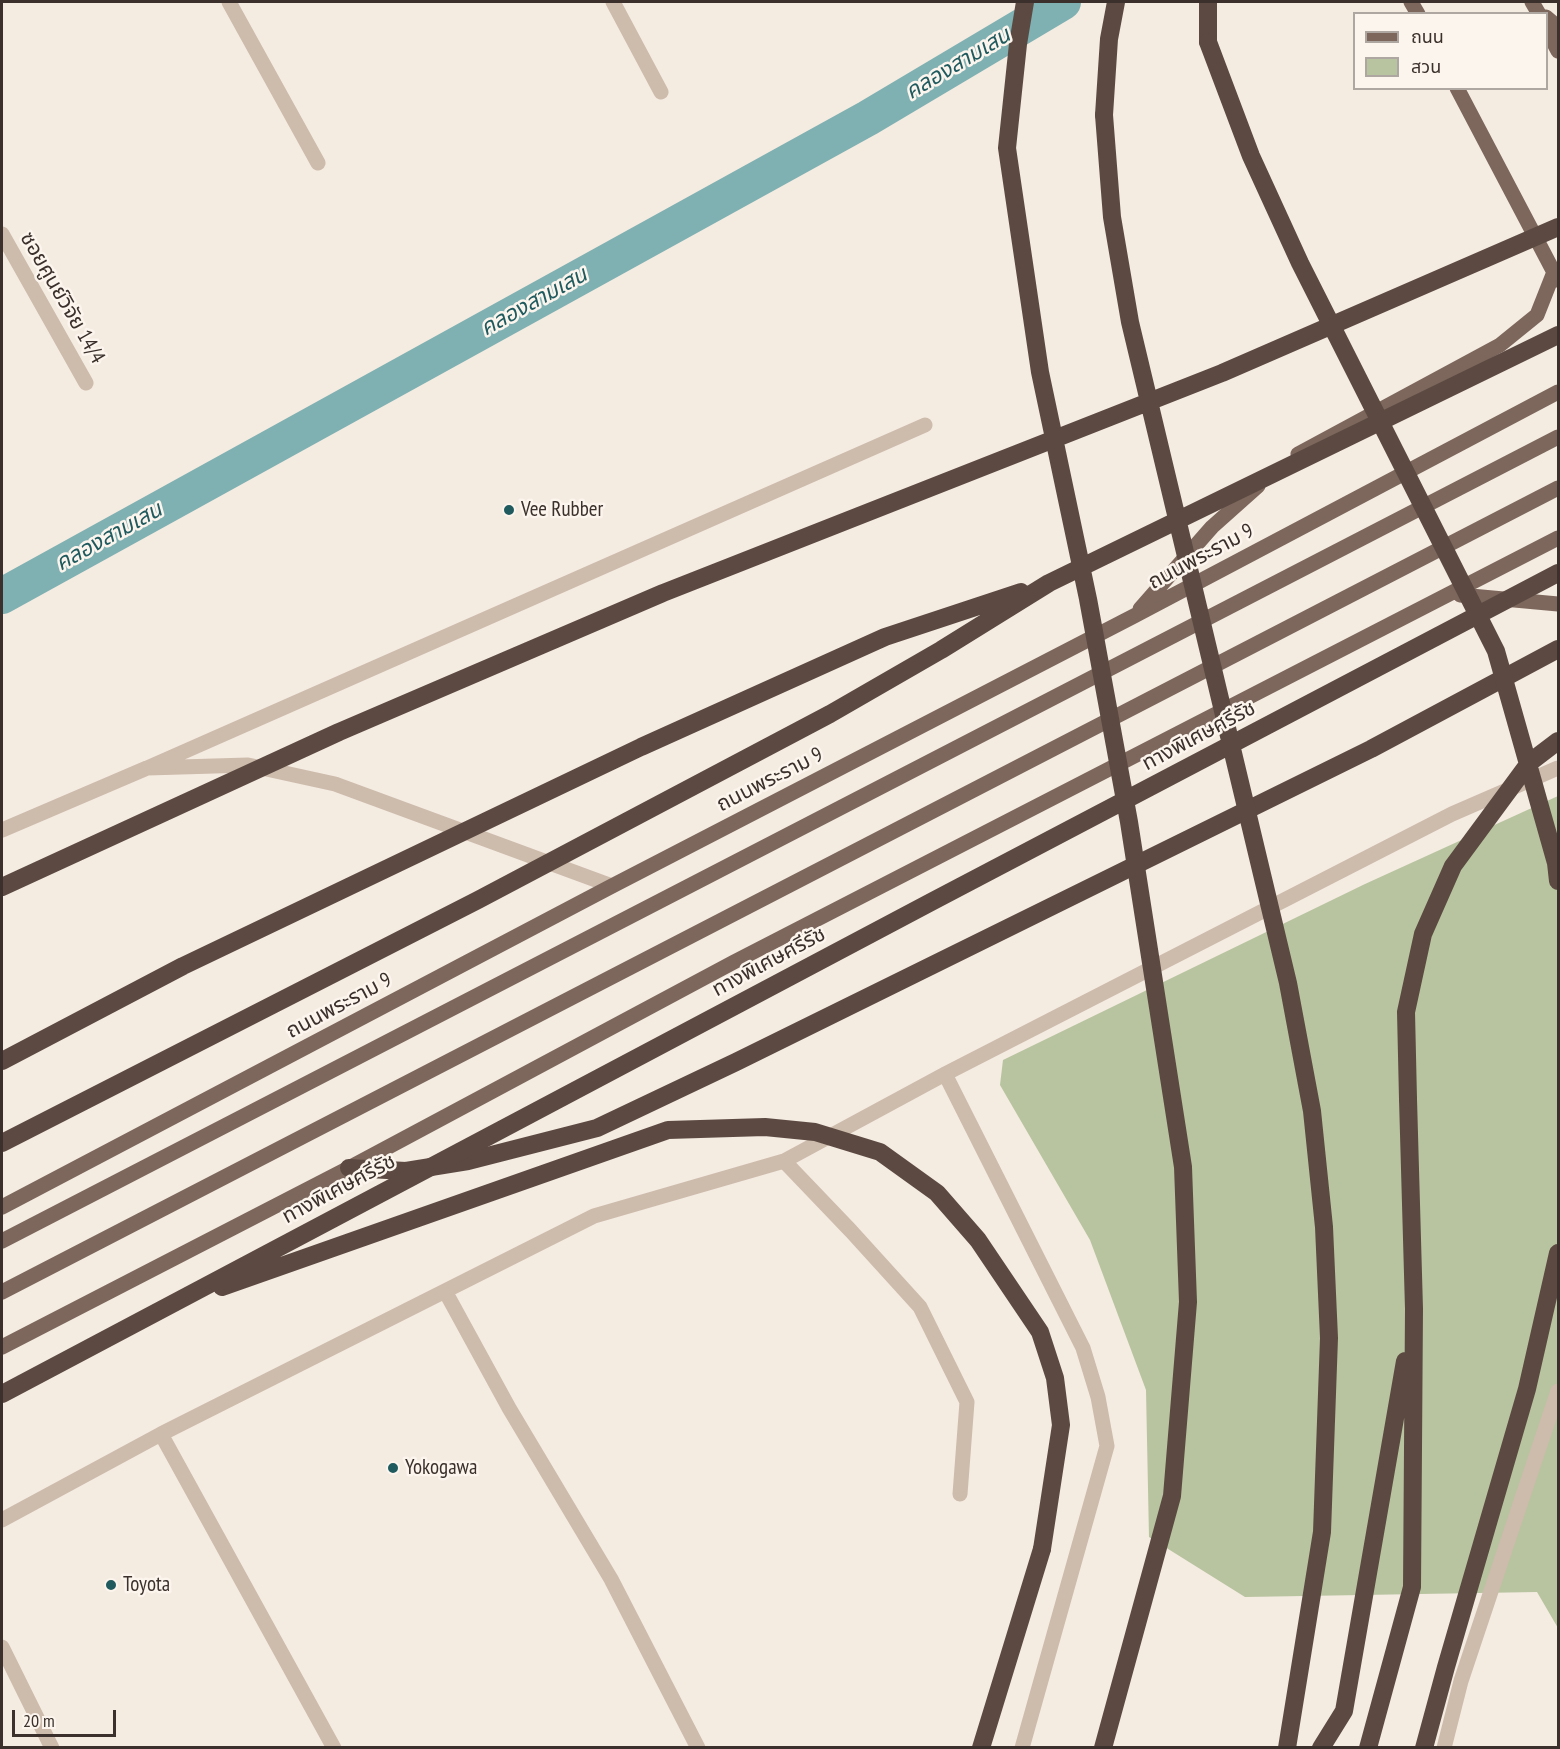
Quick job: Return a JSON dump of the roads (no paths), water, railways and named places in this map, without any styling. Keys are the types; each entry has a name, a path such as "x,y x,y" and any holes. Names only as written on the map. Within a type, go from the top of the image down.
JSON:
{"highway":[{"path":"1025,2 1018,44 1007,148 1040,372 1088,599 1127,811 1183,1167 1188,1302 1172,1496 1103,1748"},
{"path":"1116,2 1109,39 1104,115 1112,218 1130,322 1288,983 1312,1111 1321,1204 1329,1338 1322,1532 1287,1748"},
{"path":"1208,2 1208,42 1251,156 1300,263 1496,651 1556,863 1558,881"},
{"path":"2,887 339,732 663,593 1222,373 1558,227"},
{"path":"2,1143 467,906 809,725 941,650 1049,583 1558,335"},
{"name":"ทางพิเศษศรีรัช","path":"2,1394 1558,573"},
{"path":"2,1060 183,966 641,747 885,637 1049,583"},
{"path":"349,1168 406,1171 468,1161 597,1128 736,1062 1371,749 1558,649"},
{"path":"1368,1748 1413,1587 1414,1309 1406,1012 1423,934 1454,866 1529,763 1558,741"},
{"path":"163,1308 668,1130 765,1127 815,1132 880,1152 937,1193 978,1240 1040,1332 1055,1378 1061,1425 1042,1549 981,1748"},
{"path":"1424,1748 1527,1389 1558,1253"},
{"path":"1321,1748 1344,1711 1414,1309"}],"main road":[{"path":"1548,32 1558,51"},
{"path":"1134,616 1212,526 1253,489 1304,450 1500,345 1537,315 1556,277 1458,90"},
{"name":"ถนนพระราม 9","path":"2,1207 1558,392"},
{"path":"2,1241 1558,437"},
{"path":"2,1292 1558,488"},
{"path":"2,1347 349,1168 734,962 1558,538"},
{"path":"1449,594 1558,604"}],"street":[{"path":"229,2 318,163"},
{"path":"613,2 661,92"},
{"name":"ซอยศูนย์วิจัย 14/4","path":"2,234 86,383"},
{"path":"2,830 925,425"},
{"path":"147,768 248,765 335,784 612,886"},
{"path":"2,1520 161,1434 594,1215 784,1161 945,1074 1452,814 1558,768"},
{"path":"945,1074 1083,1348 1098,1397 1107,1446 1022,1748"},
{"path":"784,1161 920,1307 967,1402 960,1494"},
{"path":"445,1291 509,1408 611,1579 698,1748"},
{"path":"1444,1748 1461,1682 1558,1391"},
{"path":"161,1434 334,1748"},
{"path":"2,1647 52,1748"}],"waterway":[{"name":"คลองสามเสน","path":"2,596 868,118 1063,2"}],"place":[{"name":"Vee Rubber","path":"509,510"},
{"name":"Yokogawa","path":"393,1468"},
{"name":"Toyota","path":"111,1585"}]}
